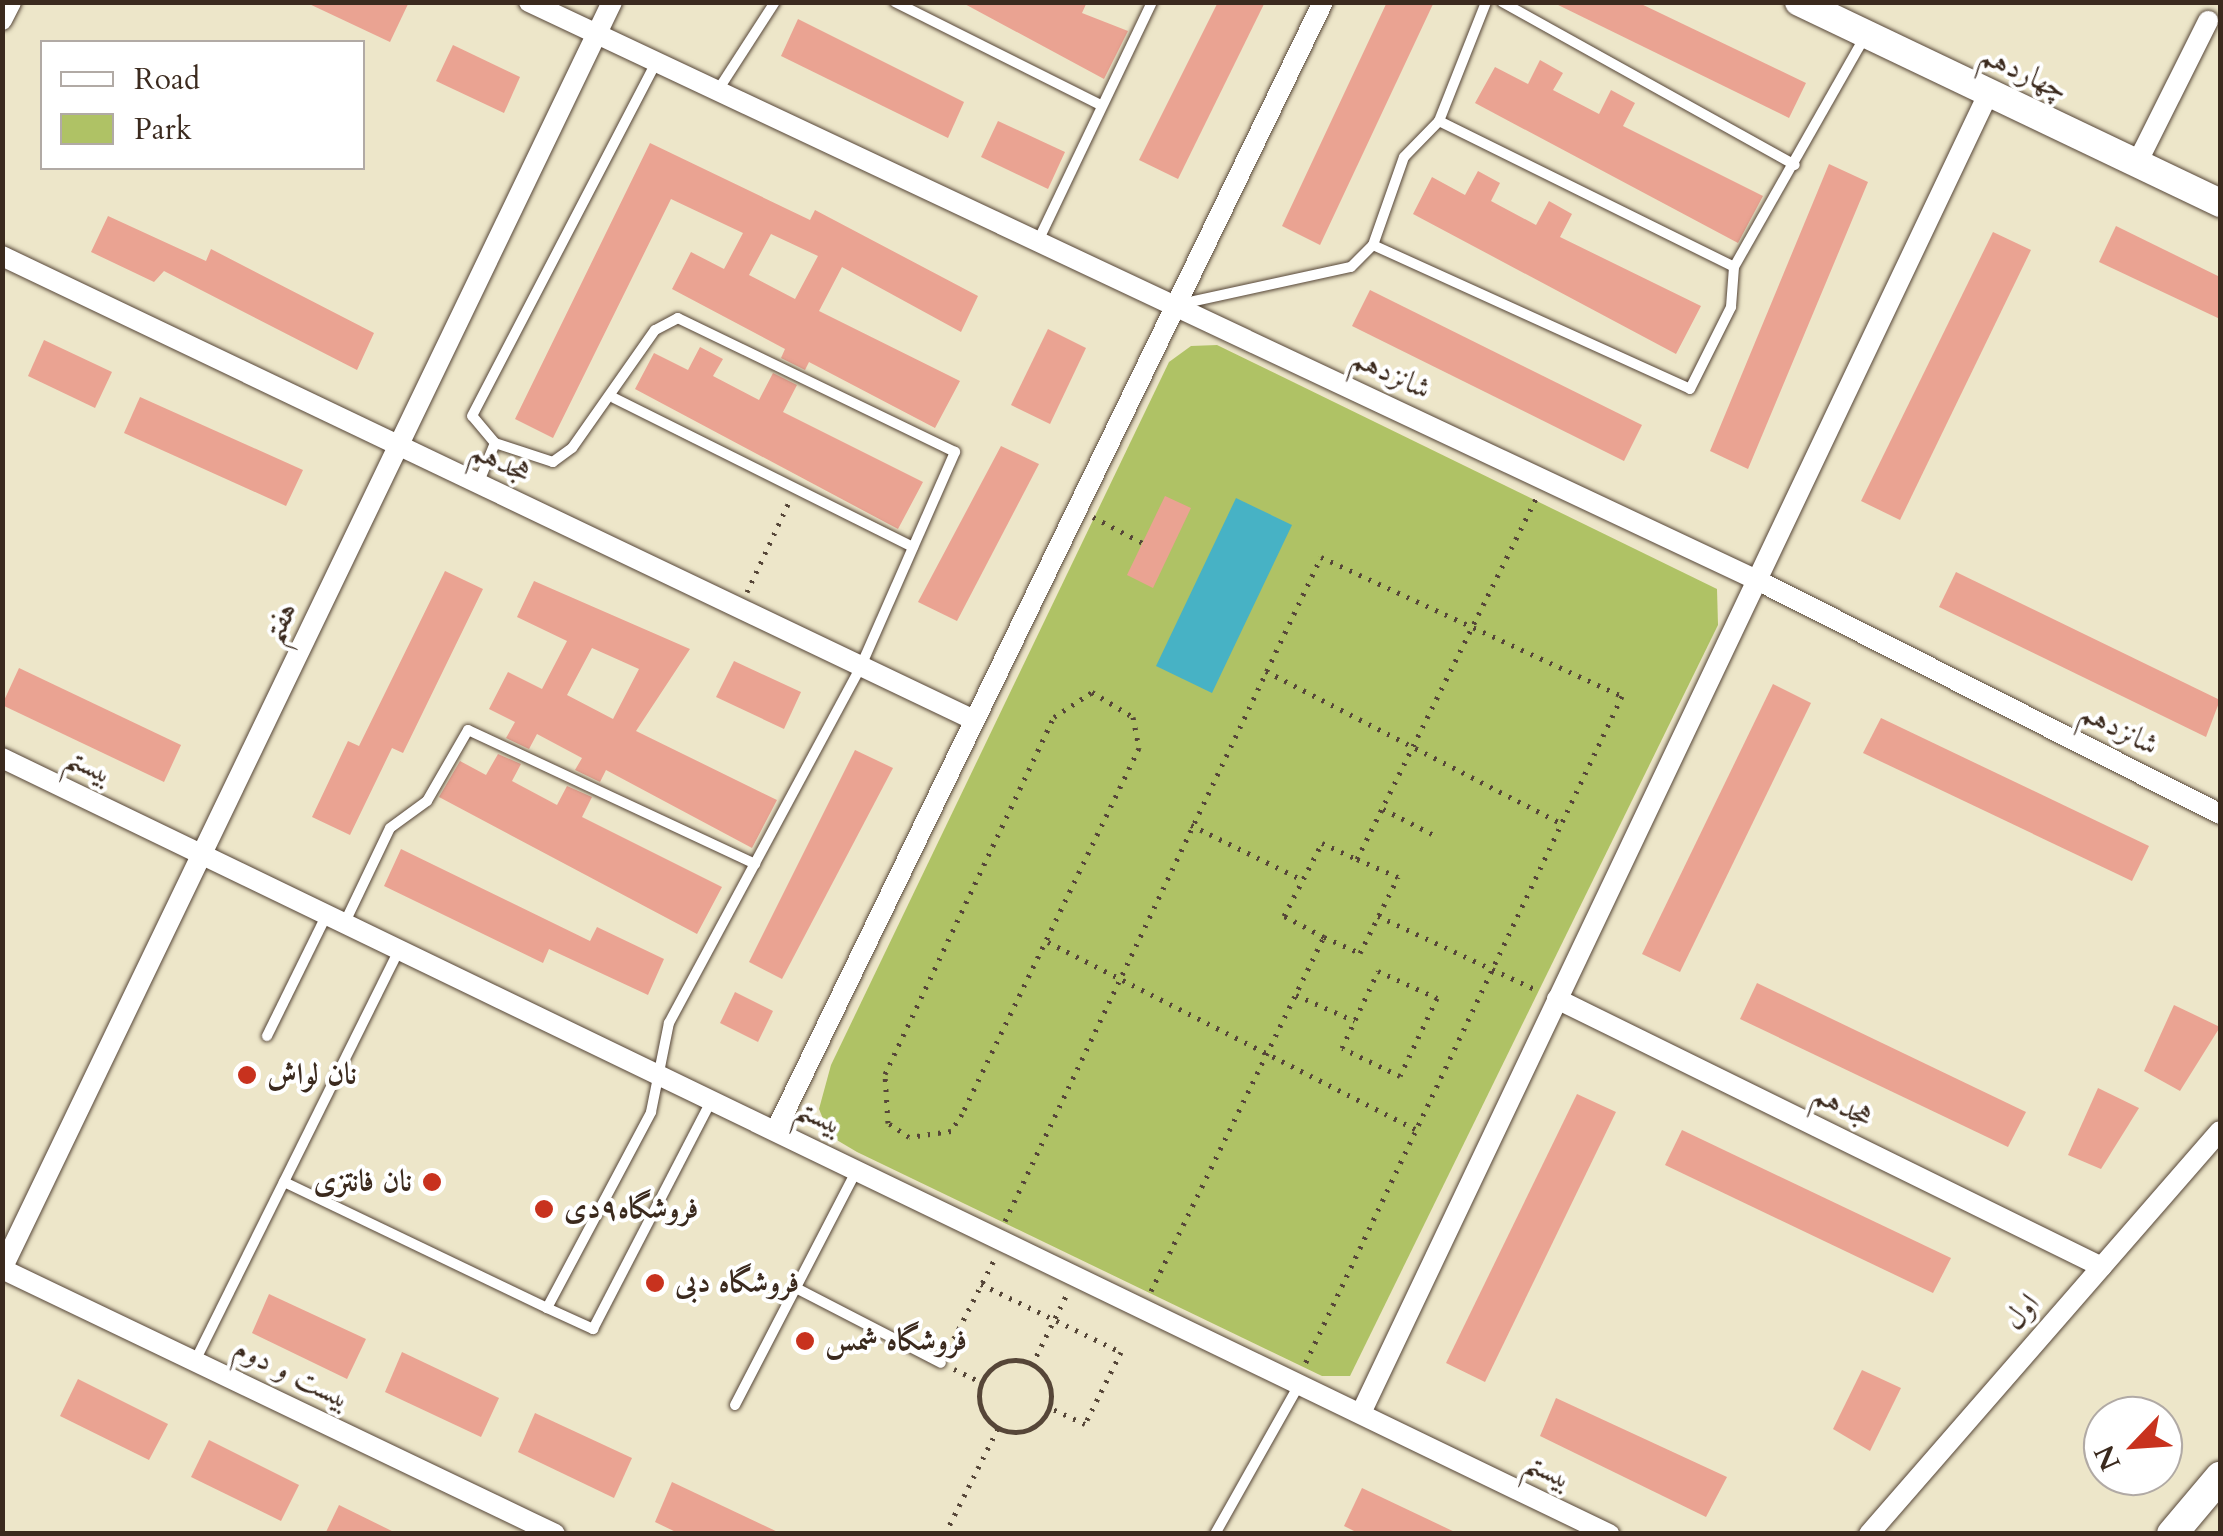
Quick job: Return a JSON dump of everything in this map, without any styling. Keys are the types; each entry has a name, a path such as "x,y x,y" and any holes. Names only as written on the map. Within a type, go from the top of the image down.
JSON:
{"main road":[{"name":"چهاردهم","path":"1799,2 2220,204"},
{"path":"2172,1534 2220,1476"}],"street":[{"path":"2,20 11,2"},
{"name":"شانزدهم","path":"529,2 1757,580 2220,814"},
{"name":"هفتم","path":"3,1269 612,2"},
{"path":"776,1130 1323,2"},
{"path":"2137,162 2210,14"},
{"path":"1361,1413 1989,92"},
{"name":"هجدهم","path":"2,256 974,720"},
{"name":"بیستم","path":"2,758 858,1168 1609,1534"},
{"name":"هجدهم","path":"1557,1000 2102,1267"},
{"name":"اول","path":"1869,1534 2220,1131"},
{"name":"بیست و دوم","path":"3,1269 555,1534"}],"lane":[{"path":"717,91 775,2"},
{"path":"894,2 1101,105"},
{"path":"1038,241 1152,2"},
{"path":"1176,305 1351,267 1373,244 1404,157 1439,121 1486,2"},
{"path":"1502,2 1794,164"},
{"path":"1373,244 1690,389 1731,307 1734,267 1866,34"},
{"path":"547,1308 650,1112 654,1070 669,1023 862,666 954,452 678,318 654,330 614,398 553,462 495,443 472,416 656,62"},
{"path":"1439,121 1734,267"},
{"path":"614,398 913,547"},
{"path":"478,484 495,443"},
{"path":"267,1036 390,828 427,800 468,730 755,864"},
{"path":"194,1361 400,948"},
{"path":"284,1182 592,1329 712,1098"},
{"path":"736,1405 858,1168"},
{"path":"796,1288 941,1363"},
{"path":"1215,1534 1300,1383"}],"path":[{"path":"1356,860 1545,480"},
{"path":"739,608 796,488"},
{"path":"1077,509 1143,542"},
{"path":"983,1383 941,1363 1004,1240 1006,1212 1322,556 1622,696 1415,1129 1300,1383"},
{"path":"1266,671 1561,823"},
{"path":"1092,692 1133,716 1139,748 1048,942 951,1131 909,1137 888,1123 885,1074 1054,717 1092,692"},
{"path":"1382,808 1438,836"},
{"path":"1191,825 1303,880"},
{"path":"1322,843 1398,878 1360,953 1284,916 1303,880 1322,843"},
{"path":"1378,916 1557,1000"},
{"path":"1143,1307 1324,937"},
{"path":"1048,942 1415,1129"},
{"path":"1378,971 1436,998 1400,1076 1342,1048 1355,1021 1378,971"},
{"path":"1296,995 1355,1021"},
{"path":"1032,1365 1077,1275"},
{"path":"981,1284 1121,1352 1085,1424 1050,1408"},
{"path":"1002,1362 1032,1365 1051,1388 1050,1408 1018,1432 998,1428 984,1414 983,1383 1002,1362"},
{"path":"946,1534 998,1428"}],"green space":[{"path":"1217,345 1717,589 1718,625 1350,1376 1322,1376 857,1152 830,1136 819,1109 831,1065 1169,362 1191,346"}],"water":[{"path":"1236,498 1292,525 1212,693 1156,666"}],"building":[{"path":"305,2 409,2 390,42"},
{"path":"961,2 1087,2 1082,13 1128,31 1104,79"},
{"path":"1218,2 1265,2 1178,179 1139,160"},
{"path":"1387,2 1434,2 1320,245 1282,226"},
{"path":"1552,2 1637,2 1806,83 1789,118"},
{"path":"798,19 964,102 948,138 781,56"},
{"path":"453,45 520,77 504,113 436,81"},
{"path":"1540,60 1563,73 1553,90 1599,114 1611,90 1635,103 1623,126 1763,196 1738,243 1475,103 1495,67 1528,84"},
{"path":"998,121 1065,152 1048,189 981,157"},
{"path":"650,143 810,220 815,210 978,296 961,332 842,267 819,311 960,381 935,428 809,362 805,370 781,358 785,349 672,289 691,252 724,269 743,233 671,199 553,438 515,419","holes":["771,234 818,256 795,299 749,275"]},
{"path":"1829,164 1868,182 1748,469 1710,451"},
{"path":"1478,171 1500,183 1491,201 1536,225 1549,201 1572,214 1560,237 1701,306 1676,354 1413,214 1432,177 1465,195"},
{"path":"108,216 206,261 211,249 374,333 357,370 164,271 154,282 91,252"},
{"path":"2116,226 2220,277 2220,319 2099,262"},
{"path":"1993,232 2031,250 1900,520 1861,501"},
{"path":"1370,290 1642,425 1624,461 1352,326"},
{"path":"1048,329 1086,348 1050,424 1011,405"},
{"path":"44,340 112,372 95,408 28,376"},
{"path":"700,347 723,359 713,376 759,400 773,373 797,385 783,412 923,482 898,529 635,389 654,353 688,370"},
{"path":"140,397 303,470 286,506 124,433"},
{"path":"1001,446 1039,464 957,621 918,602"},
{"path":"1165,496 1191,508 1153,588 1127,575"},
{"path":"445,571 483,589 403,753 392,748 350,835 312,817 348,741 359,746"},
{"path":"1956,572 2220,700 2206,737 1939,607"},
{"path":"534,581 690,649 636,731 777,800 752,848 606,770 600,782 575,770 582,758 537,734 529,749 506,738 515,722 489,709 508,672 542,689 567,641 517,617","holes":["592,648 639,669 613,719 567,695"]},
{"path":"734,661 801,692 784,729 716,697"},
{"path":"19,668 181,745 164,782 2,705"},
{"path":"1773,684 1811,703 1680,972 1642,954"},
{"path":"1881,718 2149,846 2132,881 1863,753"},
{"path":"855,750 893,768 782,979 749,962"},
{"path":"498,754 521,764 512,781 557,805 567,786 592,797 582,817 722,887 697,934 439,797 460,761 486,775"},
{"path":"401,849 590,941 597,927 664,959 648,995 549,949 543,963 384,886"},
{"path":"1757,983 2026,1112 2008,1147 1740,1019"},
{"path":"735,992 773,1011 758,1042 720,1023"},
{"path":"2174,1005 2220,1027 2180,1091 2144,1071"},
{"path":"2098,1088 2139,1108 2101,1169 2068,1155"},
{"path":"1577,1094 1616,1112 1485,1382 1446,1363"},
{"path":"1682,1130 1951,1258 1933,1293 1665,1165"},
{"path":"269,1294 366,1339 347,1379 252,1333"},
{"path":"402,1352 499,1398 481,1437 385,1392"},
{"path":"1862,1370 1901,1388 1870,1451 1833,1429"},
{"path":"78,1379 168,1424 149,1460 60,1416"},
{"path":"1556,1398 1727,1477 1706,1517 1540,1436"},
{"path":"535,1413 632,1458 614,1498 518,1452"},
{"path":"209,1440 299,1485 281,1521 191,1477"},
{"path":"672,1482 782,1534 680,1534 655,1522"},
{"path":"1362,1488 1459,1534 1360,1534 1344,1526"},
{"path":"339,1505 398,1534 325,1534"}],"place":[{"name":"نان لواش","path":"247,1075"},
{"name":"نان فانتزی","path":"432,1182"},
{"name":"فروشگاه۹دی","path":"544,1209"},
{"name":"فروشگاه دبی","path":"655,1283"},
{"name":"فروشگاه شمس","path":"805,1341"}]}
